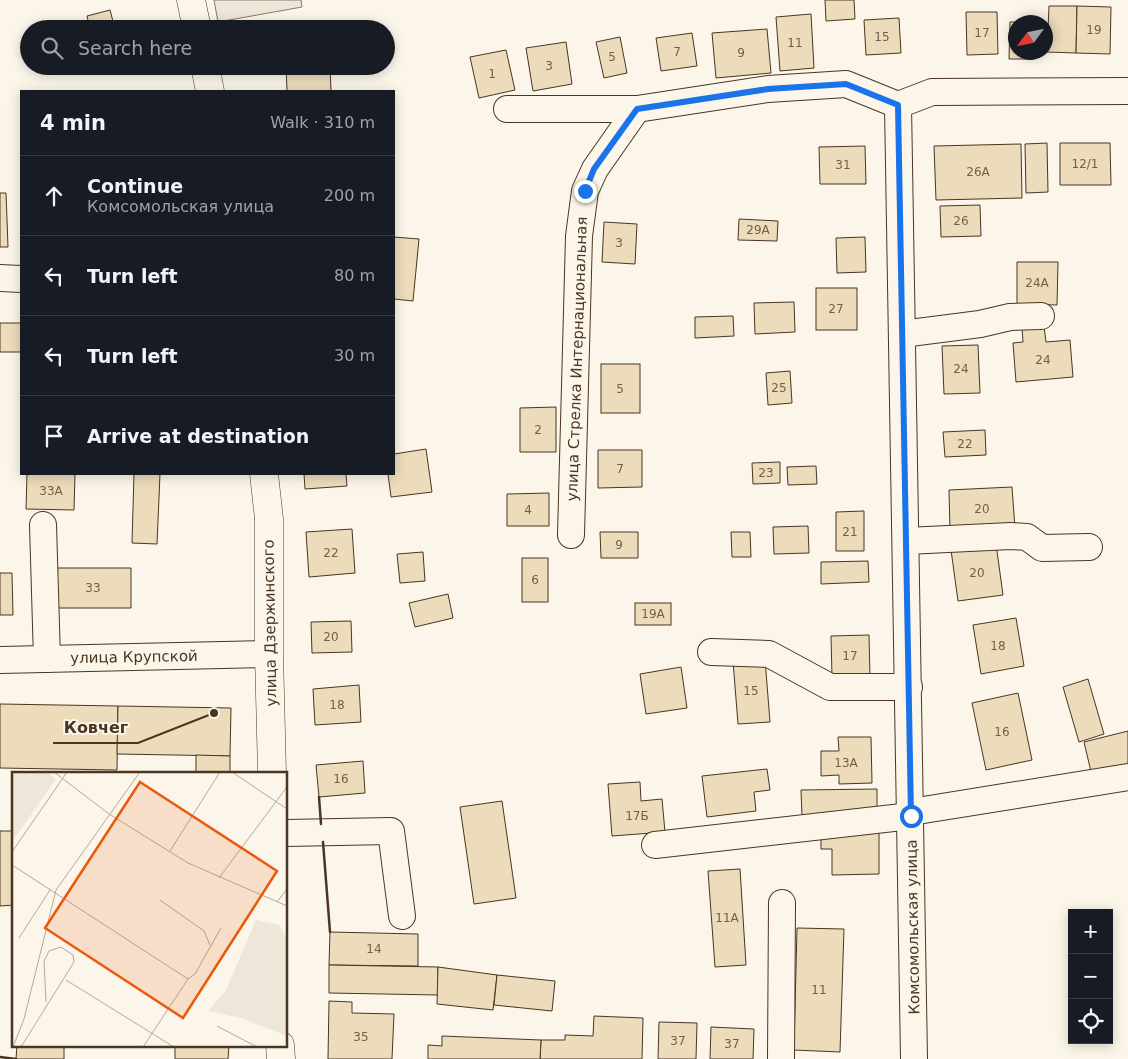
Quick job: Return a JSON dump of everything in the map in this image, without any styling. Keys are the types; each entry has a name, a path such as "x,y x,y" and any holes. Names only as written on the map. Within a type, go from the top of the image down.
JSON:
{"main road":[{"path":"191,0 195,20"},
{"path":"207,75 210,90"},
{"name":"улица Дзержинского","path":"264,475 269,519 268,654 272,772"},
{"path":"280,1046 281,1059"}],"street":[{"path":"507,109 637,109 768,89 846,84 898,105 932,92 1128,91"},
{"name":"Комсомольская улица","path":"898,105 914,1059"},
{"name":"улица Стрелка Интернациональная","path":"572,535 578,236 585,191 594,169 637,109"},
{"path":"0,278 20,279"},
{"path":"902,334 980,324 1010,317 1041,316"},
{"path":"42,525 47,659"},
{"path":"906,541 1011,536 1027,537 1042,548 1088,547"},
{"path":"711,652 769,654 830,686 909,687"},
{"name":"улица Крупской","path":"0,660 268,654"},
{"path":"655,844 911,814 1128,777"},
{"path":"288,833 391,831 402,916"},
{"path":"781,1059 782,903"}],"shaded area":[{"path":"214,0 301,0 302,7 229,20 218,20"}],"building":[{"path":"825,0 854,0 855,19 826,21"},
{"path":"1049,6 1077,6 1076,53 1053,52 1053,15 1049,15"},
{"path":"1077,6 1111,7 1110,54 1076,53"},
{"path":"110,10 113,20 88,20 87,16"},
{"path":"966,12 997,12 998,54 967,55"},
{"path":"811,14 814,68 780,71 776,17"},
{"path":"899,18 901,53 866,55 864,20"},
{"path":"767,29 771,73 716,78 712,33"},
{"path":"692,33 697,66 661,71 656,38"},
{"path":"620,37 627,73 604,78 596,42"},
{"path":"566,42 572,84 533,91 526,48"},
{"path":"506,50 515,90 479,98 470,57"},
{"path":"286,75 330,75 331,90 287,90"},
{"path":"1047,143 1048,192 1026,193 1025,144"},
{"path":"1060,143 1110,143 1111,185 1060,185"},
{"path":"1021,144 1022,198 936,200 934,146"},
{"path":"865,146 866,184 820,184 819,147"},
{"path":"0,193 6,193 8,247 0,247"},
{"path":"980,205 981,236 941,237 940,206"},
{"path":"739,219 778,221 777,241 738,240"},
{"path":"604,222 637,224 635,264 602,262"},
{"path":"395,237 419,239 413,301 395,299"},
{"path":"865,237 866,272 837,273 836,238"},
{"path":"1017,262 1058,262 1057,305 1017,304"},
{"path":"816,288 857,288 857,330 816,330"},
{"path":"794,302 795,332 755,334 754,303"},
{"path":"733,316 734,336 695,338 695,317"},
{"path":"0,323 20,323 20,352 0,352"},
{"path":"1044,326 1046,342 1070,340 1073,377 1016,382 1013,343 1023,342 1022,328"},
{"path":"978,345 980,393 944,394 942,346"},
{"path":"601,364 640,364 640,413 601,413"},
{"path":"790,371 792,403 768,405 766,373"},
{"path":"556,407 556,452 520,452 520,408"},
{"path":"985,430 986,455 945,457 943,432"},
{"path":"426,449 432,492 391,497 388,475 395,475 395,454"},
{"path":"598,450 642,450 642,487 598,488"},
{"path":"780,462 780,483 753,484 752,463"},
{"path":"816,466 817,484 788,485 787,467"},
{"path":"27,475 75,475 74,510 26,509"},
{"path":"134,475 160,475 157,544 132,543"},
{"path":"304,475 346,475 347,486 305,489"},
{"path":"1012,487 1015,528 950,531 949,490"},
{"path":"549,493 549,526 507,526 507,494"},
{"path":"864,511 864,551 836,551 836,512"},
{"path":"808,526 809,553 774,554 773,527"},
{"path":"352,529 355,573 309,577 306,532"},
{"path":"600,532 638,532 638,558 601,558"},
{"path":"731,532 750,532 751,557 732,557"},
{"path":"996,544 1003,595 958,601 951,550"},
{"path":"423,552 425,581 400,583 397,554"},
{"path":"522,558 548,558 548,602 522,602"},
{"path":"868,561 869,582 821,584 821,562"},
{"path":"55,568 131,568 131,608 56,608"},
{"path":"0,573 12,573 13,615 0,615"},
{"path":"448,594 453,618 415,627 409,603"},
{"path":"635,603 671,603 671,625 635,625"},
{"path":"1016,618 1024,666 981,674 973,625"},
{"path":"351,621 352,652 312,653 311,622"},
{"path":"869,635 870,677 832,677 831,636"},
{"path":"765,659 770,722 738,724 733,661"},
{"path":"681,667 687,708 646,714 640,674"},
{"path":"1088,679 1104,734 1079,742 1063,687"},
{"path":"359,685 361,722 315,725 313,689"},
{"path":"1018,693 1032,760 986,770 972,703"},
{"path":"0,704 118,706 117,770 0,768"},
{"path":"118,706 231,708 230,756 117,754"},
{"path":"1128,731 1128,767 1092,776 1084,742"},
{"path":"838,737 871,737 872,783 839,784 839,775 821,776 821,751 839,751"},
{"path":"196,755 230,756 230,772 196,772"},
{"path":"363,761 365,793 319,797 316,765"},
{"path":"767,769 770,790 754,792 756,811 707,817 702,776"},
{"path":"640,782 641,801 662,799 665,832 612,836 608,784"},
{"path":"877,789 877,815 802,816 801,790"},
{"path":"502,801 516,898 474,904 460,807"},
{"path":"879,828 879,874 832,875 832,849 821,849 821,829"},
{"path":"0,831 12,831 12,905 0,906"},
{"path":"740,869 746,965 715,967 708,871"},
{"path":"797,928 844,929 840,1052 794,1050"},
{"path":"330,932 418,934 418,966 329,965"},
{"path":"329,965 438,967 438,995 329,993"},
{"path":"438,967 497,975 493,1010 437,1004"},
{"path":"497,975 555,981 552,1011 494,1005"},
{"path":"329,1001 352,1002 352,1013 394,1014 392,1059 328,1059"},
{"path":"594,1016 643,1018 642,1059 540,1059 541,1040 565,1040 565,1035 593,1036"},
{"path":"659,1022 697,1023 696,1059 658,1059"},
{"path":"711,1027 754,1029 753,1059 710,1059"},
{"path":"442,1036 541,1040 540,1059 428,1059 428,1045 442,1046"},
{"path":"17,1046 64,1046 64,1059 16,1059"},
{"path":"175,1046 229,1046 228,1059 175,1059"}],"wall":[{"path":"319,797 321,824"},
{"path":"323,842 330,932"},
{"path":"0,1057 16,1059"}],"place":[{"name":"Ковчег","path":"214,713"}],"route":[{"path":"585,191 594,169 637,109 768,89 846,84 898,105 911,816"}]}
